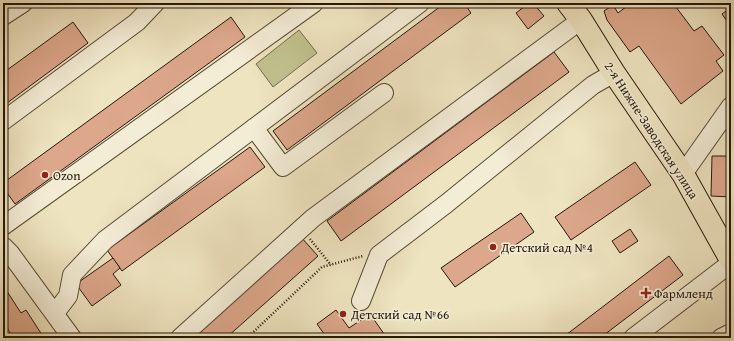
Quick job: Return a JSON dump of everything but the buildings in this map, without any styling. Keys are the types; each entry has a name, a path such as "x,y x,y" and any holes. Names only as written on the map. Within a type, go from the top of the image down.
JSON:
{"main road":[{"name":"2-я Нижне-Заводская улица","path":"568,3 581,20 614,73 683,174 731,262"}],"street":[{"path":"3,16 23,3"},
{"path":"3,121 136,22 155,3"},
{"path":"3,226 314,3"},
{"path":"55,313 68,296 72,274 105,240 420,3"},
{"path":"180,338 326,209 581,20"},
{"path":"361,301 379,255 446,204 593,85 614,73"},
{"path":"254,128 282,167 384,93"},
{"path":"683,174 731,106"},
{"path":"3,246 10,253 72,338"},
{"path":"633,338 731,262"},
{"path":"721,338 731,333"}],"path":[{"path":"302,229 331,265"},
{"path":"247,338 322,267 364,256 379,255"}],"green space":[{"path":"299,30 317,53 273,87 256,64"}],"place":[{"name":"Ozon","path":"45,175"},
{"name":"Детский сад №4","path":"493,247"},
{"name":"Фармленд","path":"646,293"},
{"name":"Детский сад №66","path":"343,314"}]}
